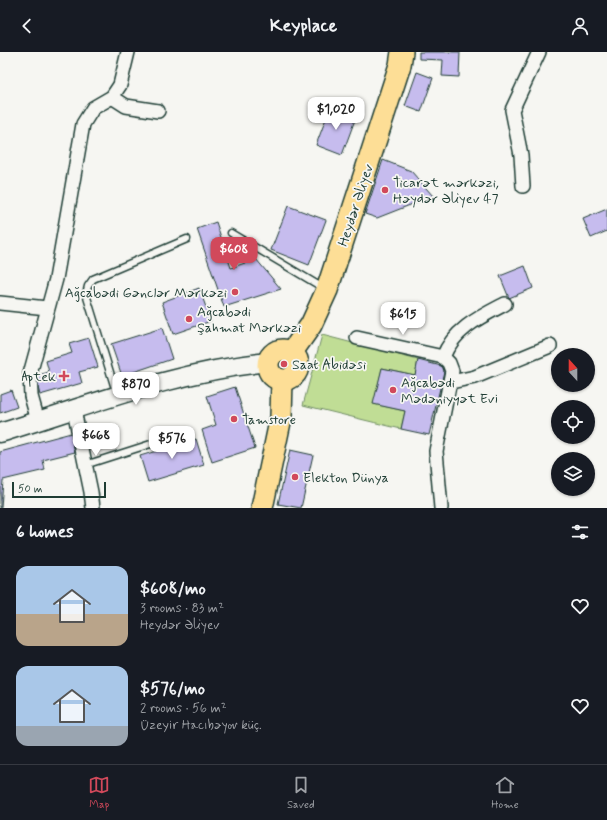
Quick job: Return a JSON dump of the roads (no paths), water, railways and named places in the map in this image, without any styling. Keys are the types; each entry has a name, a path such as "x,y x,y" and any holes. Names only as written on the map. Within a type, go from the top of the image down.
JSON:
{"main road":[{"name":"Heydər Əliyev","path":"292,352 311,325 327,290 400,65 402,52"},
{"path":"287,350 292,352 298,360 297,370 291,378 282,380 273,376 269,367 269,362 273,354 278,351 287,350"},
{"path":"0,433 118,396 192,375 244,365 269,362"},
{"path":"265,507 281,417 282,380"}],"street":[{"path":"38,421 31,396 30,374 56,279 83,124 93,108 112,97 120,85 128,52"},
{"path":"523,186 521,155 512,110 539,52"},
{"path":"112,97 126,106 158,110"},
{"path":"0,303 47,308"},
{"path":"443,357 451,342 471,322 505,304"},
{"path":"357,338 443,357 449,363 452,371 451,382 436,451 441,508"},
{"path":"451,382 475,377 550,346"},
{"path":"74,410 93,508"}],"lane":[{"path":"231,233 327,290"},
{"path":"118,396 86,294 88,286 93,279 187,239"},
{"path":"85,465 160,441"}],"place":[{"name":"Ticarət mərkəzi, Həydər Əliyev 47","path":"385,190"},
{"name":"Ağcabədi Gənclər Mərkəzi","path":"235,292"},
{"name":"Ağcabədi Şahmat Mərkəzi","path":"189,319"},
{"name":"Saat Abidəsi","path":"284,364"},
{"name":"Aptek","path":"64,376"},
{"name":"Ağcabədi Mədəniyyət Evi","path":"393,390"},
{"name":"Tamstore","path":"234,419"},
{"name":"Elekton Dünya","path":"295,477"}]}
